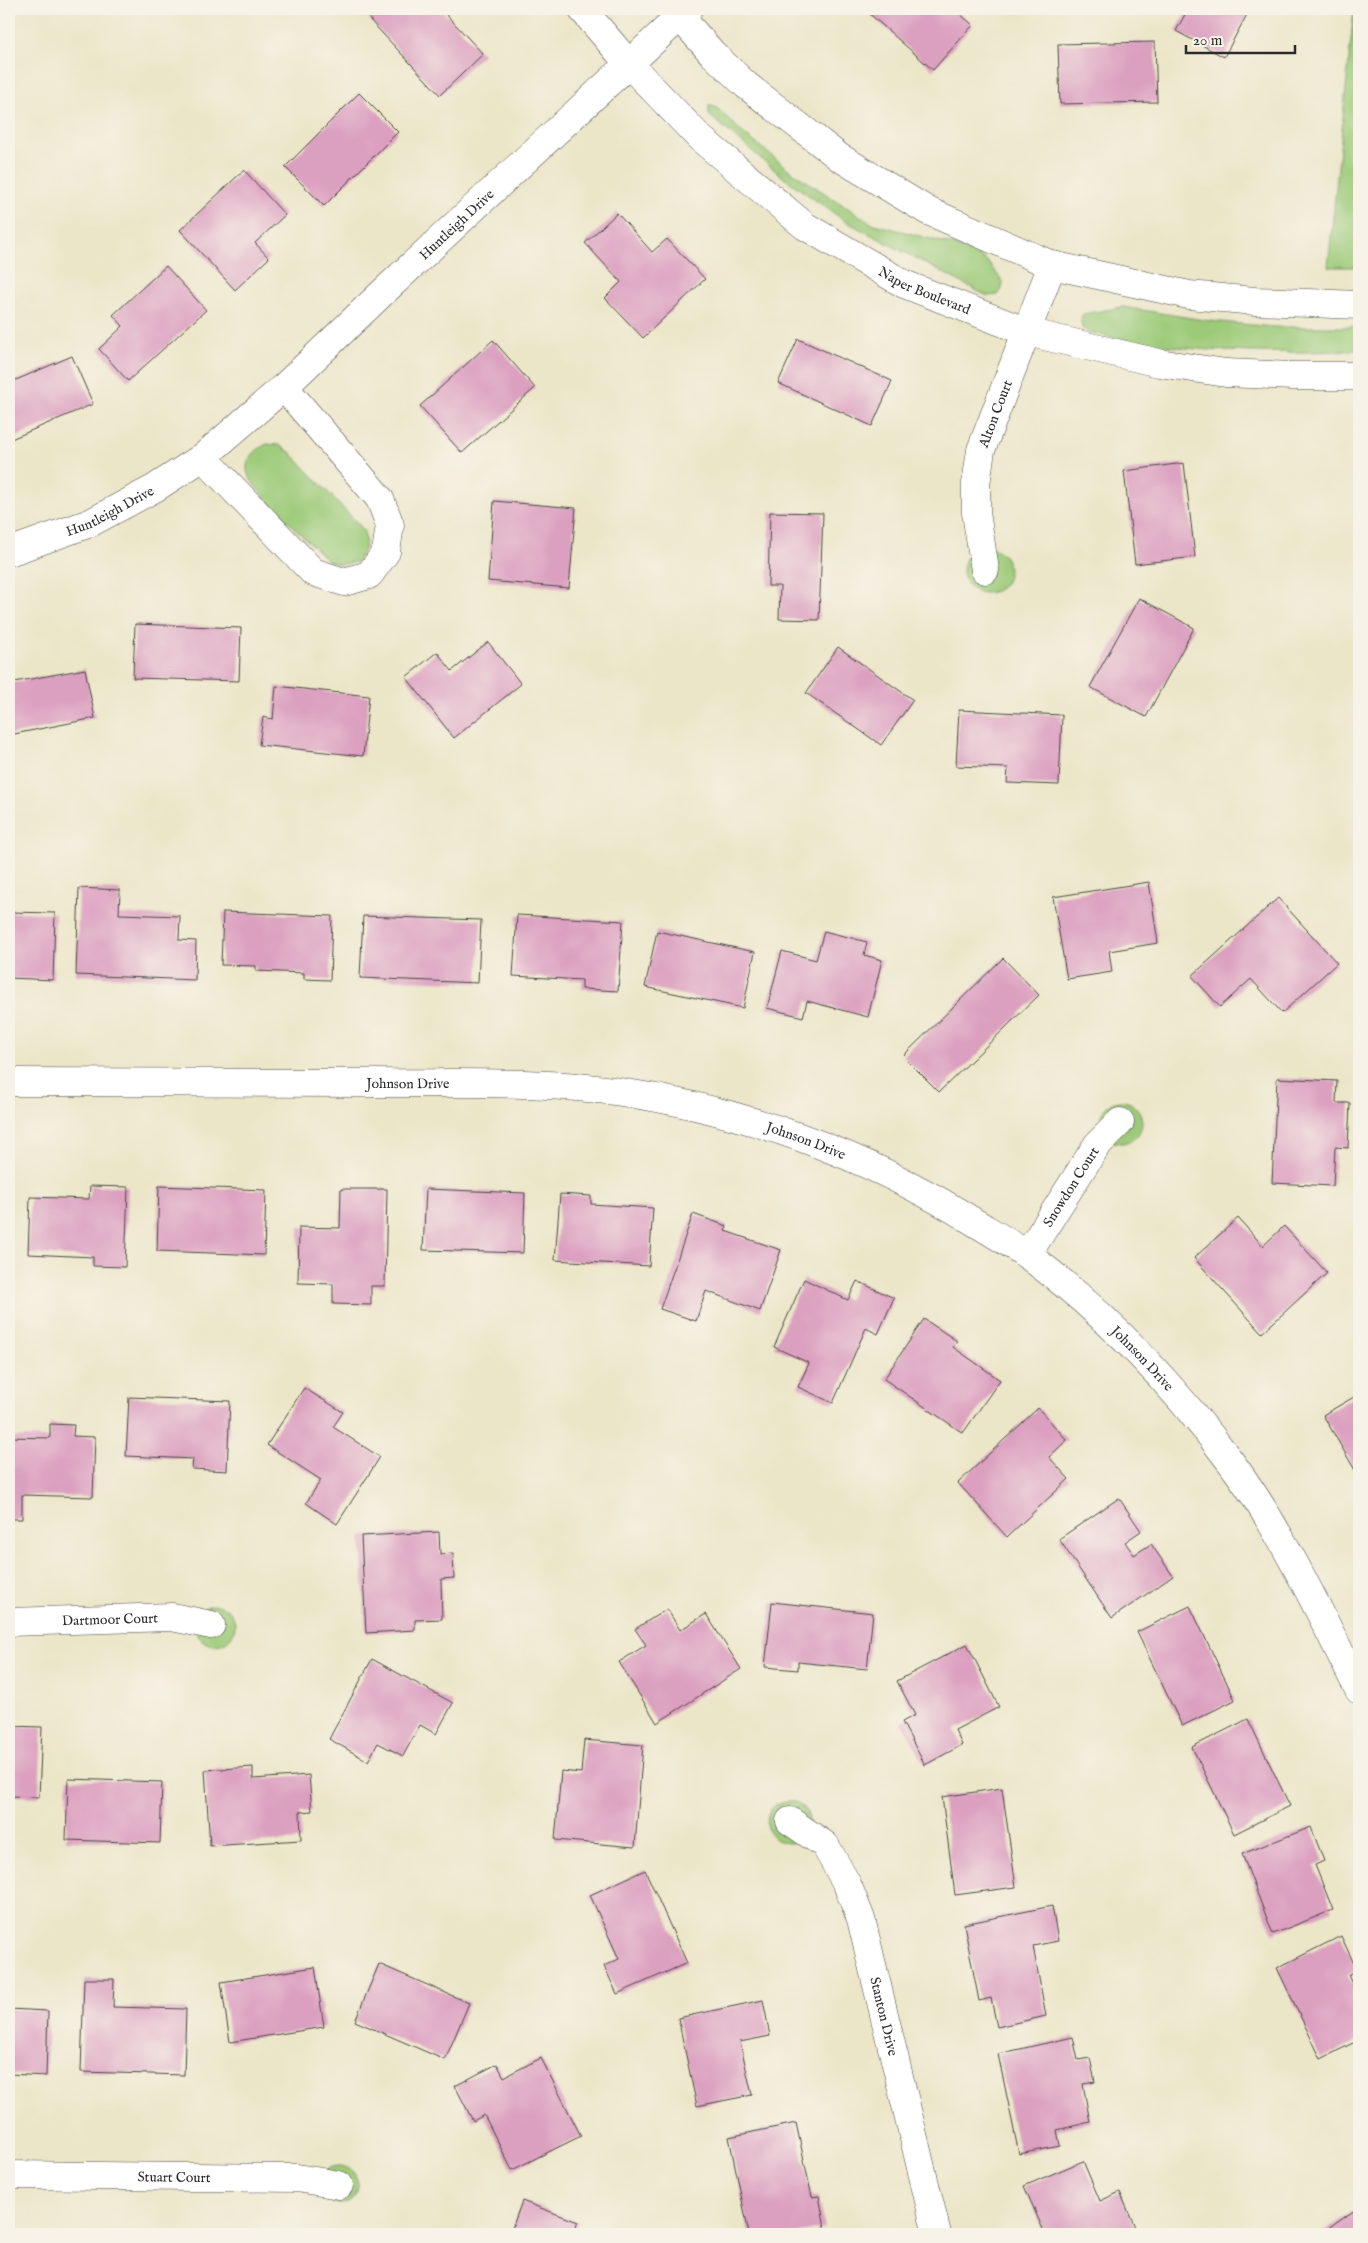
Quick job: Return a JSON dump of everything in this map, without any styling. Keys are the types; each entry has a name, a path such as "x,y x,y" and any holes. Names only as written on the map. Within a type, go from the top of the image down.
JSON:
{"street":[{"name":"Naper Boulevard","path":"582,9 630,64 700,138 805,226 904,284 1027,332 1159,363 1226,373 1359,376"},
{"name":"Huntleigh Drive","path":"9,552 90,523 156,488 203,457 284,387 630,64 680,11"},
{"path":"680,11 713,54 746,85 839,157 928,211 1052,265 1189,294 1254,301 1359,305"},
{"name":"Alton Court","path":"985,570 976,513 976,484 982,450 1052,265"},
{"path":"203,457 313,572 344,582 368,575 386,552 390,525 380,499 284,387"},
{"name":"Johnson Drive","path":"9,1082 513,1084 611,1091 679,1102 730,1114 781,1130 849,1156 947,1205 1027,1254 1062,1282 1120,1335 1182,1400 1235,1468 1280,1538 1359,1690"},
{"name":"Snowdon Court","path":"1027,1254 1096,1145 1120,1122"},
{"name":"Dartmoor Court","path":"9,1622 172,1616 211,1625"},
{"name":"Stanton Drive","path":"790,1821 825,1845 847,1884 861,1919 937,2234"},
{"name":"Stuart Court","path":"9,2175 297,2178 339,2185"}],"green space":[{"path":"1354,9 1359,9 1359,267 1328,267"},
{"path":"709,105 717,108 743,133 792,172 871,223 950,244 974,253 987,261 1003,282 1002,289 998,295 987,296 845,221 783,177 709,115"},
{"path":"1123,307 1210,321 1273,327 1359,327 1359,350 1325,352 1223,351 1122,339 1088,332 1082,328 1081,319 1083,314"},
{"path":"267,444 279,445 290,452 362,528 366,542 362,554 356,562 340,565 327,560 261,493 248,474 247,464 255,452"},
{"path":"991,547 1003,553 1008,561 1008,579 1003,587 995,592 981,593 969,587 964,579 963,565 969,553 977,548"},
{"path":"1125,1101 1133,1104 1139,1110 1142,1122 1139,1134 1133,1140 1117,1143 1109,1140 1103,1134 1100,1118 1103,1110 1109,1104"},
{"path":"219,1605 226,1608 232,1614 235,1625 234,1633 226,1642 219,1645 211,1645 204,1642 196,1633 195,1621 198,1614 207,1606"},
{"path":"792,1801 800,1804 806,1810 809,1822 806,1834 800,1840 784,1843 776,1840 770,1834 767,1818 770,1810 776,1804"},
{"path":"339,2166 353,2171 358,2185 353,2199 339,2204 325,2199 320,2185 325,2171"}],"building":[{"path":"380,9 441,9 483,54 440,95 369,19"},
{"path":"864,9 954,9 973,25 933,70"},
{"path":"1188,9 1250,9 1224,57 1176,31"},
{"path":"1155,42 1157,102 1060,104 1058,44"},
{"path":"359,93 398,132 324,206 285,167"},
{"path":"244,170 285,215 255,243 269,258 235,290 180,230"},
{"path":"617,213 652,252 667,239 705,279 643,338 605,298 621,282 585,243"},
{"path":"166,266 206,310 128,381 99,349 123,326 113,315"},
{"path":"798,339 892,381 872,426 778,383"},
{"path":"493,340 535,388 462,453 420,406"},
{"path":"72,356 93,404 9,440 9,383"},
{"path":"1184,463 1195,557 1135,564 1124,471"},
{"path":"494,501 576,508 569,588 488,581"},
{"path":"770,512 823,513 819,620 779,619 780,586 768,586"},
{"path":"1139,598 1194,628 1146,717 1090,687"},
{"path":"135,624 241,628 239,681 133,678"},
{"path":"488,642 521,684 454,738 406,677 437,652 452,671"},
{"path":"838,647 913,700 881,745 806,693"},
{"path":"85,669 95,718 9,735 9,683"},
{"path":"276,686 369,696 363,756 259,745 263,717 273,719"},
{"path":"959,710 1062,715 1059,785 1007,783 1008,768 956,766"},
{"path":"1149,882 1158,943 1109,951 1112,972 1067,979 1053,897"},
{"path":"79,888 120,890 119,914 180,916 179,940 196,941 195,980 76,975"},
{"path":"1278,898 1337,963 1282,1013 1251,979 1220,1007 1192,976"},
{"path":"9,912 55,913 53,980 9,978"},
{"path":"223,912 332,916 330,980 304,979 304,973 256,971 256,966 221,965"},
{"path":"517,915 623,921 618,991 582,989 582,980 513,976"},
{"path":"363,916 481,920 478,983 360,978"},
{"path":"657,931 755,952 743,1008 645,987"},
{"path":"824,931 867,942 864,955 882,960 868,1017 807,1001 803,1017 767,1008 782,951 816,960"},
{"path":"1003,958 1039,995 939,1092 903,1056"},
{"path":"1277,1078 1337,1081 1336,1103 1350,1103 1348,1148 1335,1147 1333,1186 1272,1183"},
{"path":"90,1186 128,1187 125,1267 93,1266 93,1257 28,1254 30,1197 89,1199"},
{"path":"159,1186 266,1190 264,1255 157,1251"},
{"path":"341,1189 387,1189 385,1286 371,1286 371,1305 333,1304 333,1284 298,1283 299,1227 340,1228"},
{"path":"426,1189 525,1193 523,1253 423,1250"},
{"path":"560,1194 591,1196 591,1204 653,1208 649,1266 555,1260"},
{"path":"693,1214 727,1226 725,1231 781,1250 760,1311 706,1291 696,1321 660,1309"},
{"path":"1238,1218 1263,1246 1284,1226 1327,1273 1262,1333 1194,1258"},
{"path":"804,1279 848,1300 857,1281 894,1298 878,1334 866,1328 833,1403 798,1387 809,1363 774,1347"},
{"path":"924,1319 957,1341 953,1347 1000,1380 963,1433 884,1379"},
{"path":"304,1388 343,1412 333,1427 380,1457 337,1524 306,1503 321,1480 267,1445"},
{"path":"1359,1394 1359,1477 1323,1415"},
{"path":"129,1397 230,1401 227,1471 192,1469 193,1459 126,1456"},
{"path":"1038,1408 1067,1440 1049,1457 1069,1479 1007,1537 958,1483"},
{"path":"50,1424 74,1425 73,1436 95,1437 93,1497 22,1495 22,1519 9,1519 9,1437 50,1438"},
{"path":"1119,1498 1141,1531 1125,1542 1134,1555 1151,1544 1173,1576 1112,1618 1059,1539"},
{"path":"439,1532 440,1554 453,1553 454,1578 441,1579 442,1619 415,1620 415,1630 366,1633 361,1536"},
{"path":"772,1602 873,1613 867,1669 798,1662 798,1670 765,1667"},
{"path":"1190,1606 1235,1700 1182,1726 1137,1632"},
{"path":"667,1609 680,1630 706,1614 741,1669 657,1723 619,1662 646,1645 635,1629"},
{"path":"967,1644 999,1707 955,1730 962,1745 925,1765 902,1722 915,1715 897,1681"},
{"path":"372,1659 453,1703 436,1734 420,1725 403,1756 378,1743 368,1761 329,1739"},
{"path":"1248,1719 1290,1806 1234,1834 1192,1747"},
{"path":"9,1726 42,1727 39,1797 9,1796"},
{"path":"584,1740 643,1745 635,1847 555,1840 561,1771 581,1773"},
{"path":"253,1767 253,1779 309,1775 312,1811 300,1812 301,1840 210,1846 205,1770"},
{"path":"68,1779 162,1782 160,1843 66,1840"},
{"path":"1002,1788 1016,1887 955,1895 942,1797"},
{"path":"1311,1827 1324,1861 1315,1865 1333,1910 1273,1934 1242,1854"},
{"path":"645,1870 687,1963 617,1994 604,1966 619,1959 590,1895"},
{"path":"1052,1906 1058,1941 1033,1946 1046,2016 997,2027 991,1998 979,2001 964,1924"},
{"path":"1341,1936 1357,1970 1348,1975 1359,1999 1359,2040 1321,2059 1277,1968"},
{"path":"379,1964 469,2003 445,2060 355,2021"},
{"path":"315,1967 324,2027 230,2042 221,1982"},
{"path":"84,1979 114,1979 113,2007 186,2009 184,2075 81,2072"},
{"path":"763,2000 770,2036 740,2042 752,2095 697,2106 678,2018"},
{"path":"9,2009 48,2011 46,2076 9,2074"},
{"path":"1073,2037 1078,2060 1090,2058 1095,2082 1083,2084 1090,2122 1057,2130 1060,2146 1019,2154 998,2054"},
{"path":"541,2058 581,2136 512,2170 484,2115 473,2121 455,2086 497,2064 504,2077"},
{"path":"796,2123 812,2197 819,2196 825,2228 796,2234 749,2234 729,2137"},
{"path":"1083,2161 1100,2201 1120,2192 1138,2234 1045,2234 1024,2186"},
{"path":"522,2201 578,2222 573,2234 510,2234"},
{"path":"1359,2207 1359,2234 1321,2234"}]}
